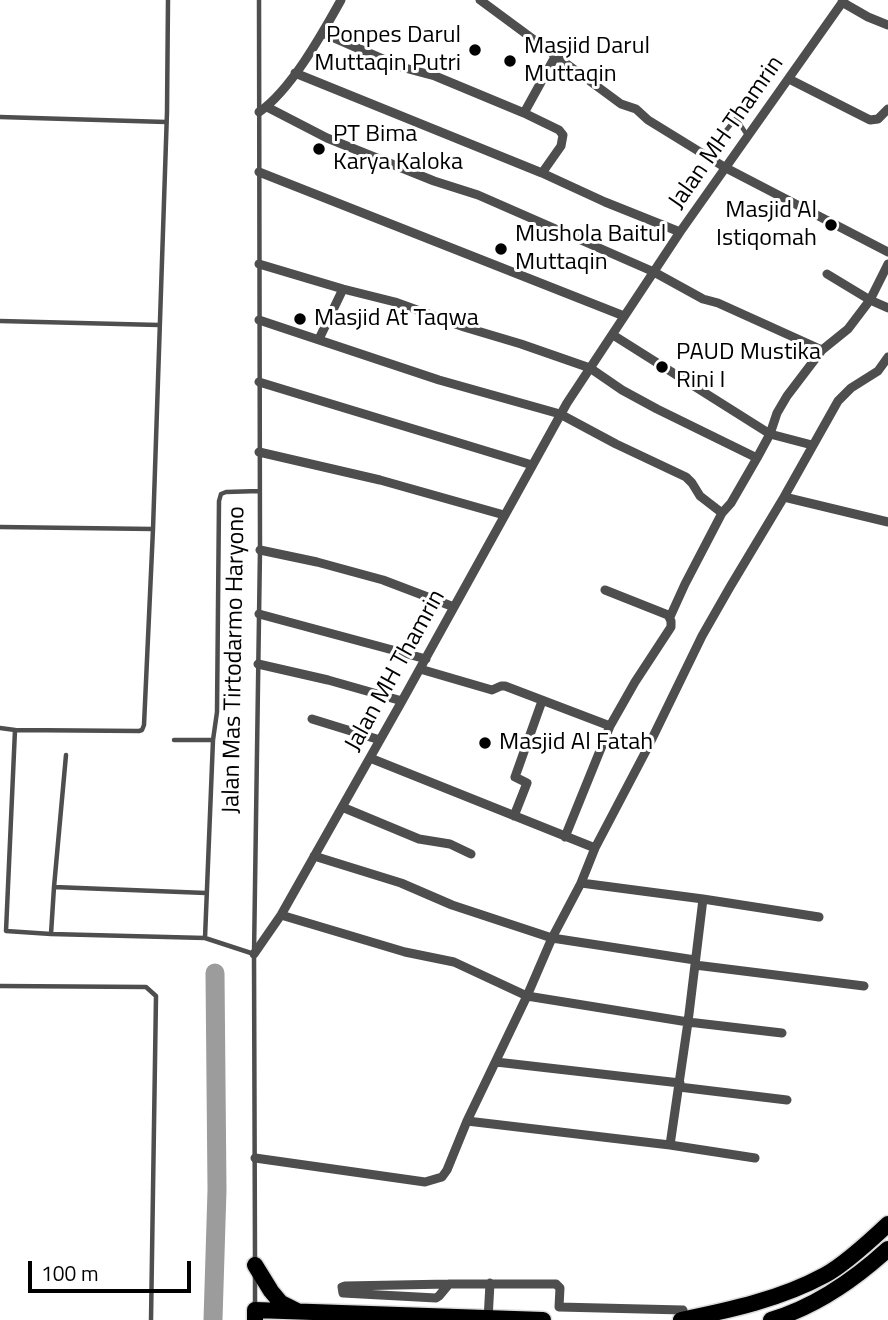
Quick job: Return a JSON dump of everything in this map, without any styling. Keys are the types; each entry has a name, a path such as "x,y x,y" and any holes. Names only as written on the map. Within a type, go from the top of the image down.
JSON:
{"highway":[{"path":"682,1315 717,1313 778,1296 826,1275 888,1224"},
{"path":"771,1320 791,1314 836,1291 888,1248"},
{"path":"255,1265 281,1303 298,1312"},
{"path":"255,1315 298,1312 543,1320"}],"street":[{"path":"341,0 323,33 295,74 275,100 263,110 434,181 478,195 654,272 703,299 718,303 822,350"},
{"path":"480,0 621,103 636,109 648,120 726,169 888,251"},
{"path":"843,1 868,17 888,25"},
{"name":"Jalan MH Thamrin","path":"254,954 281,915 370,758 560,414 680,232 843,1"},
{"path":"323,33 401,67 435,76 559,130 563,135 561,146 542,173"},
{"path":"524,113 556,55"},
{"path":"295,74 542,173 680,232"},
{"path":"789,79 870,120 878,119 888,109"},
{"path":"259,172 624,316"},
{"path":"259,264 394,302 590,368 657,409 757,458"},
{"path":"565,837 610,726 667,634 671,626 670,617 685,583 722,513 731,503 770,434 777,413 822,350 848,329 870,300 888,264"},
{"path":"827,274 888,309"},
{"path":"319,339 343,289"},
{"path":"259,320 439,380 560,414 686,477 700,496 722,513"},
{"path":"613,335 770,434 812,445"},
{"path":"255,1158 425,1182 442,1177 552,937 702,636 838,401 851,388 878,371 888,357"},
{"path":"259,382 532,465"},
{"path":"259,453 380,480 504,515"},
{"path":"784,497 888,522"},
{"path":"260,550 383,580 454,607"},
{"path":"605,590 670,617"},
{"path":"259,614 426,659"},
{"path":"258,664 402,701"},
{"path":"420,669 492,690 503,685 610,726"},
{"path":"514,816 527,783 515,777 542,701"},
{"path":"312,719 380,740"},
{"path":"370,758 595,848"},
{"path":"342,807 419,839 450,845 471,854"},
{"path":"314,856 401,883 452,905 552,937 695,963 864,986"},
{"path":"581,883 819,917"},
{"path":"670,1145 703,899"},
{"path":"281,915 405,953 454,962 527,996 688,1022 782,1033"},
{"path":"496,1062 787,1100"},
{"path":"467,1121 755,1158"},
{"path":"449,1284 436,1298 343,1293 342,1290 345,1286 490,1283 556,1284 560,1288 559,1307 682,1315"},
{"path":"488,1319 490,1283"}],"lane":[{"path":"0,728 142,730 153,529 168,0"},
{"name":"Jalan Mas Tirtodarmo Haryono","path":"255,1315 254,954 260,550 259,172 263,110 259,0"},
{"path":"720,138 749,98"},
{"path":"0,117 166,122"},
{"path":"736,118 748,135"},
{"path":"0,321 159,325"},
{"path":"205,938 213,740 217,712 219,501 221,494 226,492 259,491"},
{"path":"0,527 153,529"},
{"path":"15,730 3,931 205,938 254,954"},
{"path":"174,740 213,740"},
{"path":"51,934 66,755"},
{"path":"54,887 206,893"},
{"path":"0,986 146,987 156,996 151,1320"}],"waterway":[{"path":"213,1320 217,1190 215,973"}],"place":[{"name":"Ponpes Darul Muttaqin Putri","path":"475,50"},
{"name":"Masjid Darul Muttaqin","path":"510,61"},
{"name":"PT Bima Karya Kaloka","path":"319,149"},
{"name":"Masjid Al Istiqomah","path":"831,225"},
{"name":"Mushola Baitul Muttaqin","path":"501,249"},
{"name":"Masjid At Taqwa","path":"300,319"},
{"name":"PAUD Mustika Rini I","path":"662,367"},
{"name":"Masjid Al Fatah","path":"485,743"}]}
